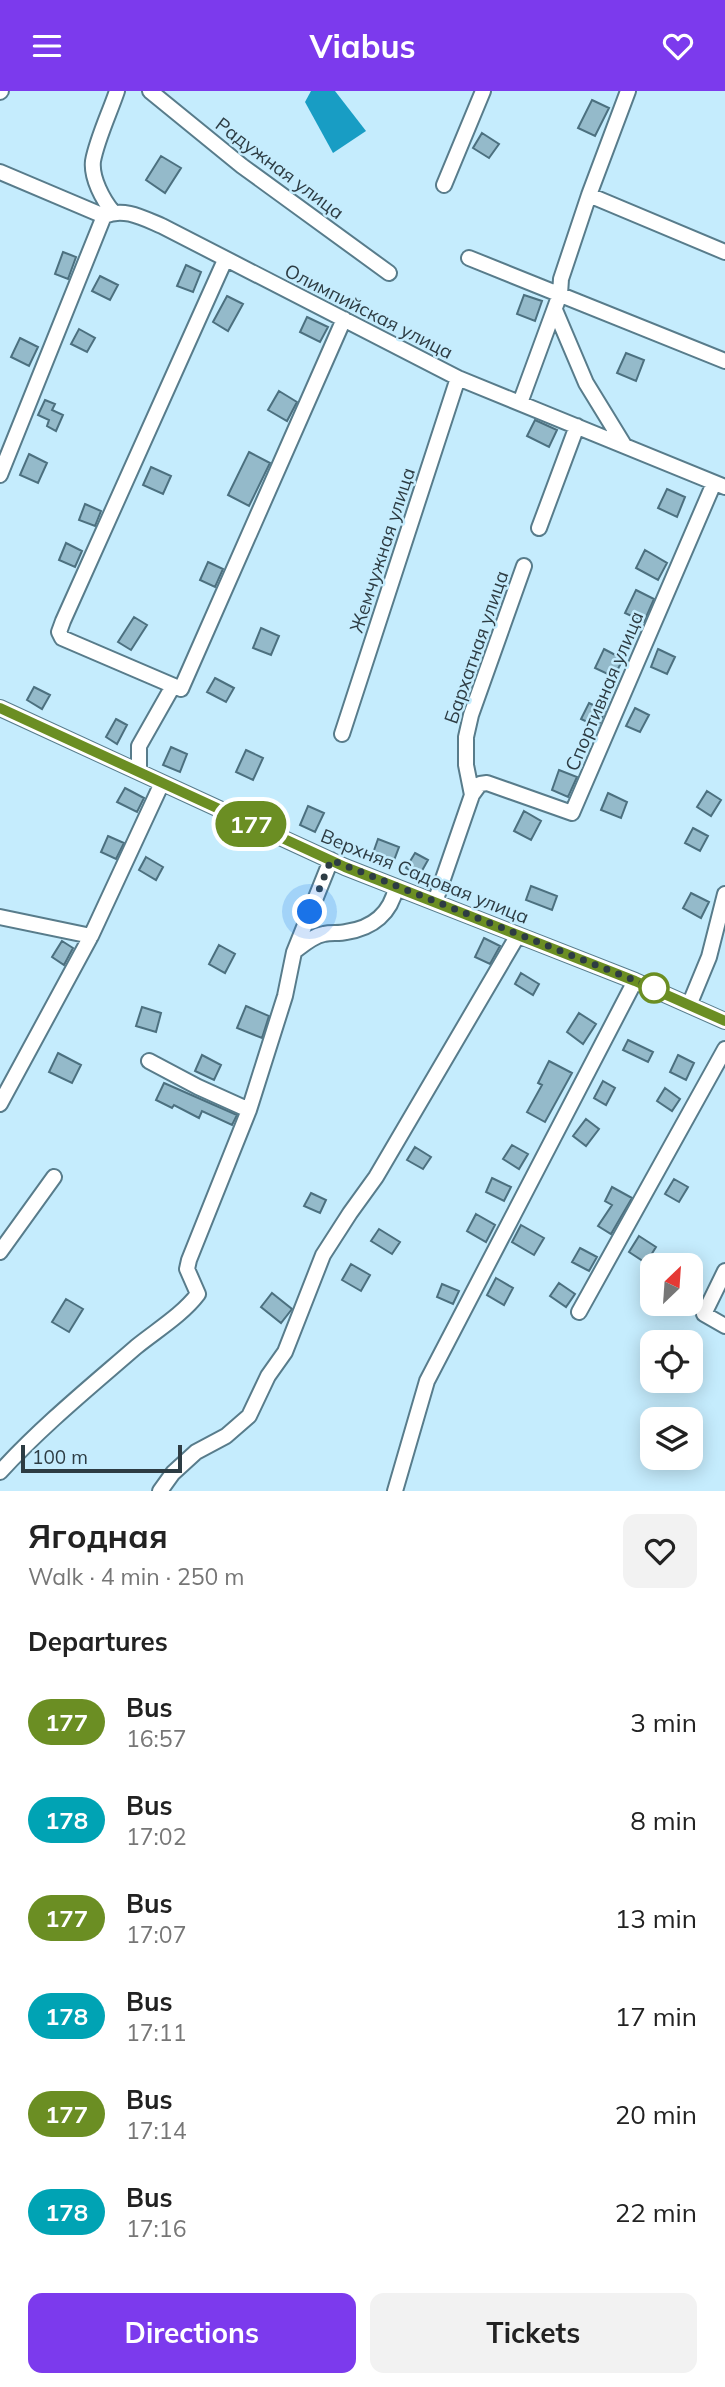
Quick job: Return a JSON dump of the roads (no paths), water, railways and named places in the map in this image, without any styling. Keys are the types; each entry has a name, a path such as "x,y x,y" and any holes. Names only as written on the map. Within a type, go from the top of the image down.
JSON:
{"street":[{"path":"0,475 108,214 96,181 93,161 117,91"},
{"name":"Радужная улица","path":"150,91 242,166 389,273"},
{"path":"444,184 482,91"},
{"path":"520,403 555,310 561,279 589,195 628,91"},
{"name":"Олимпийская улица","path":"0,172 108,214 122,212 162,226 458,377 720,485"},
{"path":"589,195 725,252"},
{"path":"470,258 725,361"},
{"path":"225,260 59,632 62,638 181,689 344,319"},
{"path":"555,310 586,383 624,445"},
{"name":"Жемчужная улица","path":"342,734 458,377"},
{"path":"539,528 577,426"},
{"name":"Спортивная улица","path":"472,795 480,784 486,783 572,813 720,485"},
{"name":"Бархатная улица","path":"435,902 472,795 466,765 466,737 471,715 524,566"},
{"path":"139,772 139,746 173,686"},
{"name":"Верхняя Садовая улица","path":"0,708 331,860 690,1003 725,1021"},
{"path":"0,1104 91,936 162,783"},
{"path":"0,1472 88,1389 198,1294 187,1269 189,1260 249,1109 285,996 294,952 331,860"},
{"path":"294,952 312,938 324,934 345,933 372,923 389,909 396,887"},
{"path":"690,1003 709,957 725,894"},
{"path":"0,917 91,936"},
{"path":"160,1491 173,1473 196,1451 226,1436 249,1416 268,1376 290,1342 323,1255 382,1168 518,935"},
{"path":"395,1491 426,1381 635,981"},
{"path":"579,1312 725,1049"},
{"path":"149,1061 198,1087 249,1109"},
{"path":"0,1252 54,1177"},
{"path":"725,1271 704,1314 725,1326"}],"water":[{"path":"311,91 335,91 366,131 333,153 305,102"}]}
